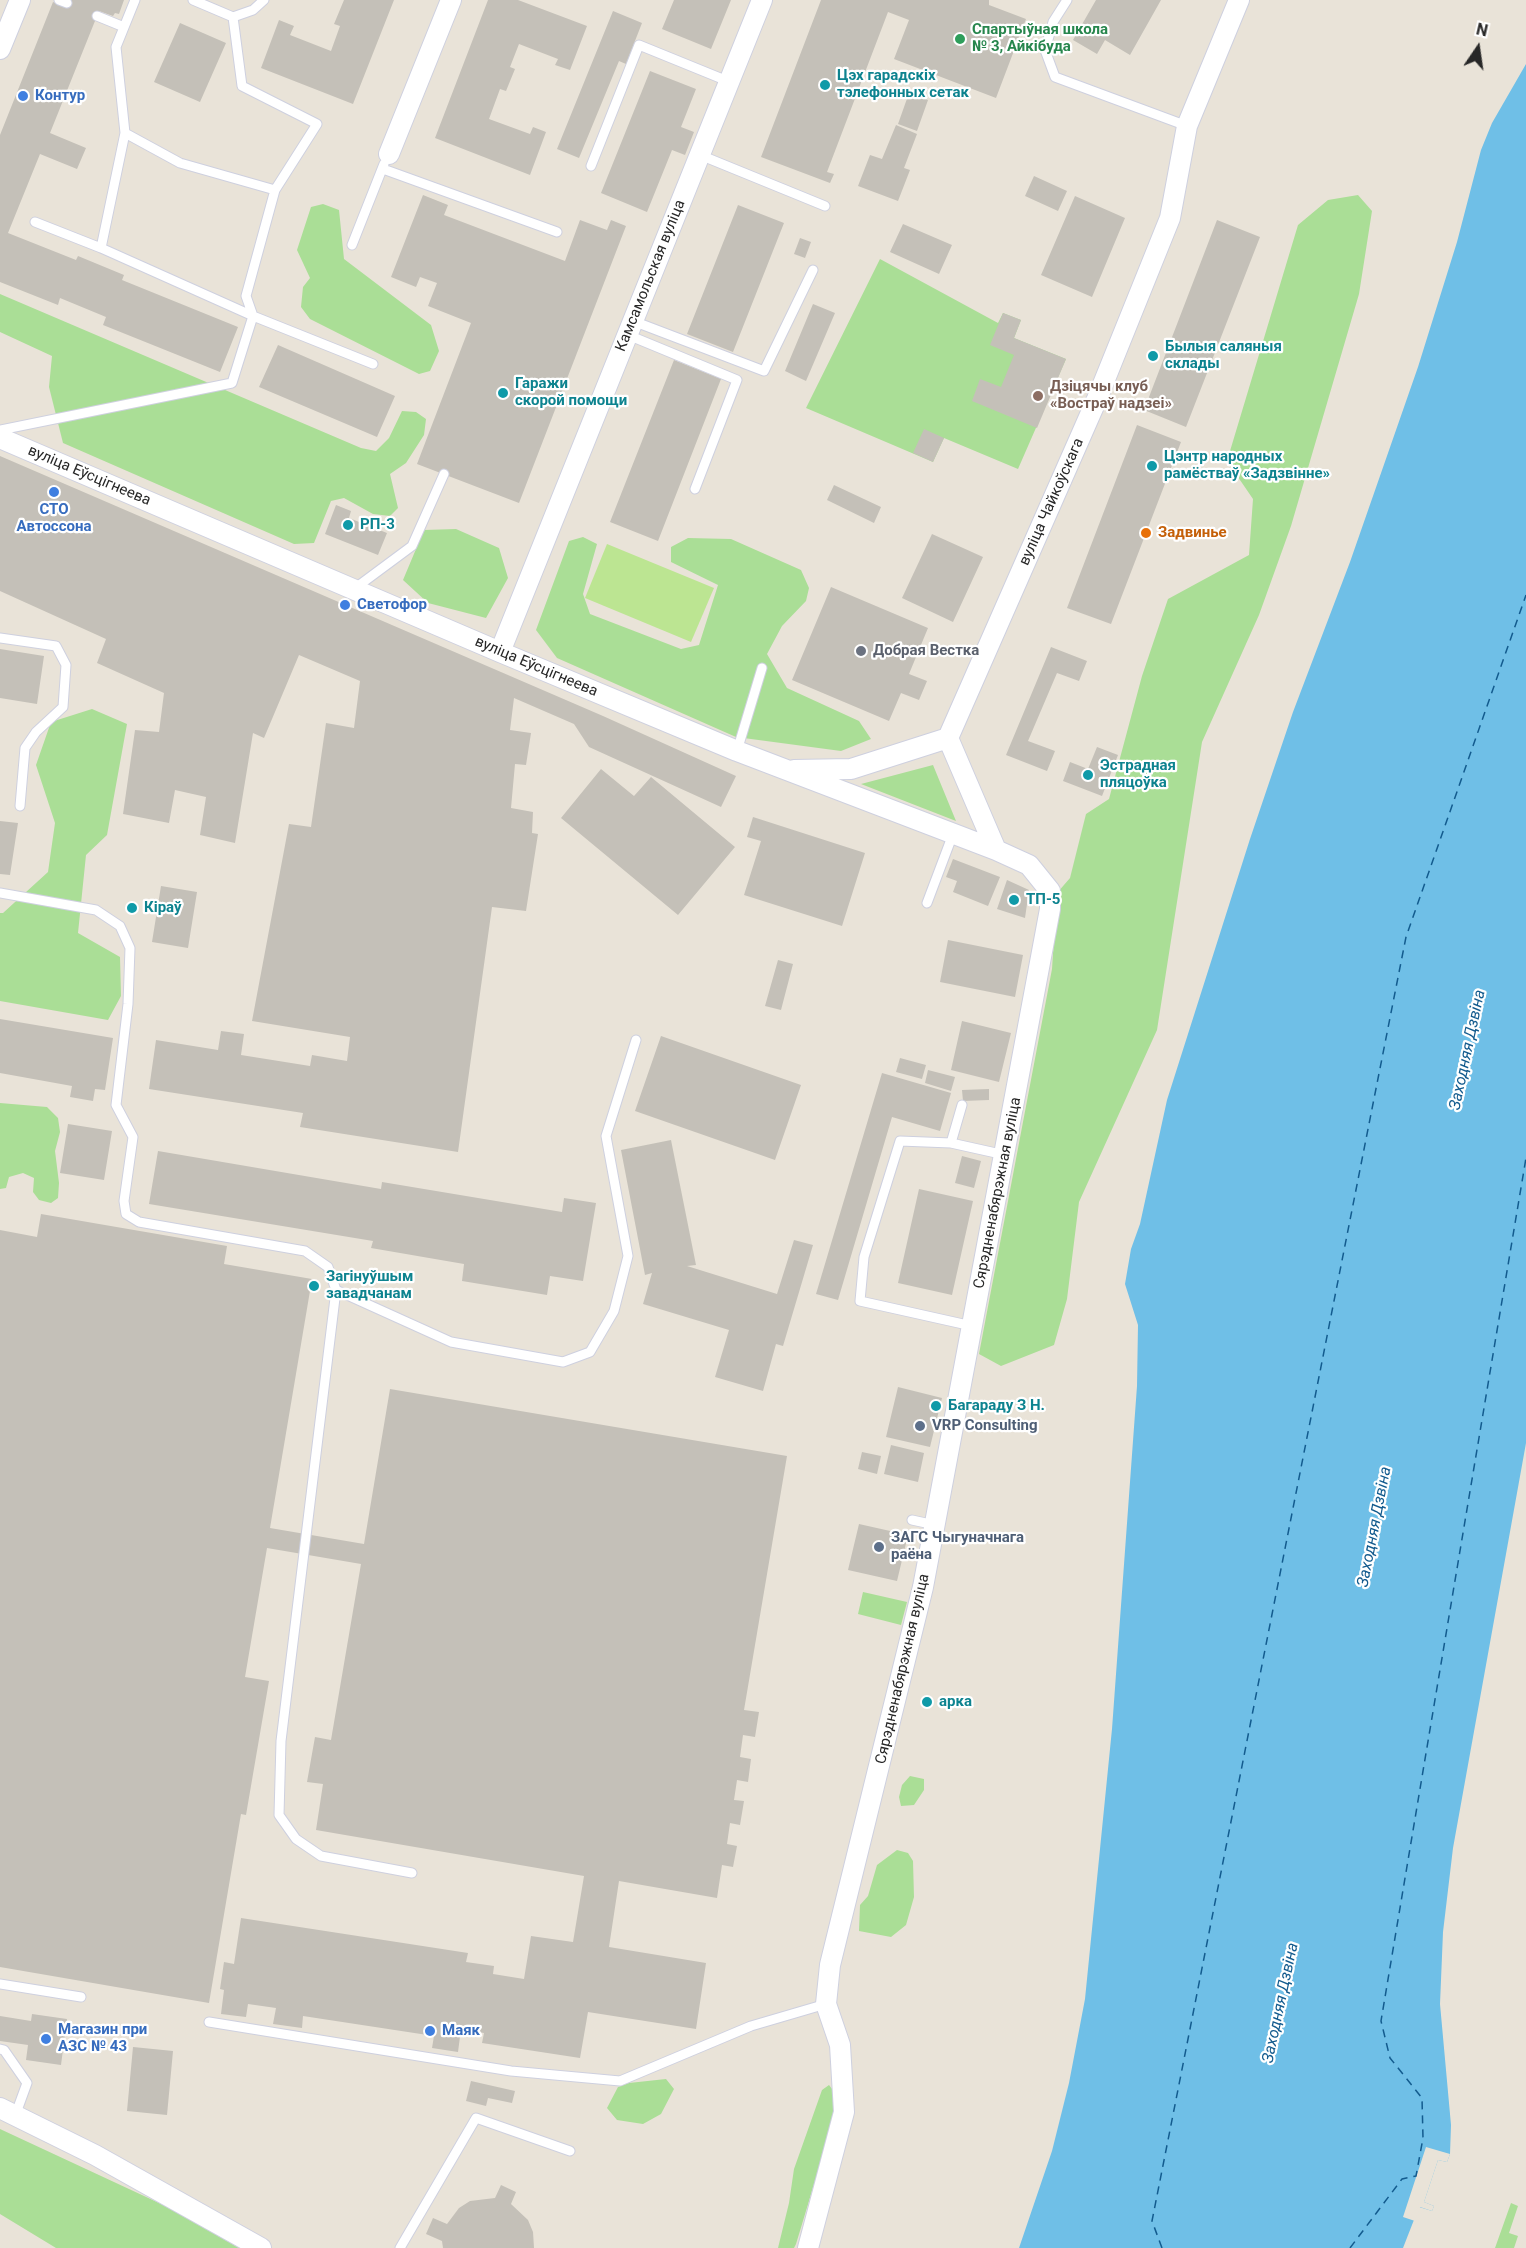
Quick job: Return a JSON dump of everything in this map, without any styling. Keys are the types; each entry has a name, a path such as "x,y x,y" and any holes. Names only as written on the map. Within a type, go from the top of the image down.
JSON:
{"street":[{"path":"0,49 20,0"},
{"path":"386,161 450,0"},
{"name":"Камсамольская вуліца","path":"500,652 762,0"},
{"name":"вуліца Чайкоўскага","path":"948,738 1097,399 1170,218 1187,126 1239,0"},
{"name":"вуліца Еўсцігнеева","path":"0,438 737,751 996,850 1029,865 1050,891 1050,909"},
{"path":"783,770 851,769 948,738 996,850"},
{"name":"Сярэдненабярэжная вуліца","path":"808,2248 844,2112 840,2045 826,2004 830,1965 895,1708 935,1525 1050,909"},
{"path":"7,2112 95,2155 261,2248"}],"lane":[{"path":"101,248 125,133 116,47 135,0"},
{"path":"193,0 233,17 253,10 264,0"},
{"path":"1067,0 1053,22 1045,50 1055,77 1187,126"},
{"path":"97,16 124,27"},
{"path":"0,430 232,383 253,316 246,296 275,190 318,124 242,86 233,17"},
{"path":"591,166 639,45 730,82"},
{"path":"125,133 180,163 275,190"},
{"path":"700,154 825,206"},
{"path":"352,245 386,161 557,232"},
{"path":"35,222 101,248 253,316 373,364"},
{"path":"631,328 765,371 813,270"},
{"path":"631,328 737,380 695,489"},
{"path":"354,589 412,546 444,474"},
{"path":"0,638 56,646 66,665 63,707 36,732 24,748 20,806"},
{"path":"737,751 762,668"},
{"path":"927,903 953,834"},
{"path":"0,893 96,910 120,926 130,948 128,1004 116,1105 133,1137 124,1201 126,1214 139,1222 305,1251 328,1267 336,1290 281,1741 279,1815 296,1839 321,1856 412,1874"},
{"path":"336,1290 451,1342 563,1362 590,1352 614,1311 628,1256 606,1136 636,1040"},
{"path":"951,1143 962,1105"},
{"path":"972,1326 860,1301 864,1257 900,1141 951,1143 1005,1155"},
{"path":"912,1520 935,1525"},
{"path":"0,1984 81,1997"},
{"path":"209,2022 511,2071 620,2081 751,2026 826,2004"},
{"path":"0,2049 4,2050 27,2083 7,2112"},
{"path":"400,2248 476,2118 570,2151"}],"green space":[{"path":"1358,195 1372,211 1359,294 1291,526 1259,615 1202,742 1157,1030 1079,1202 1067,1299 1054,1345 1001,1366 979,1354 1052,969 1057,893 1070,878 1086,814 1109,799 1142,676 1168,599 1249,555 1253,499 1227,461 1298,225 1328,200"},
{"path":"323,204 339,210 344,259 431,325 439,351 430,371 419,374 310,319 301,307 303,287 310,278 297,250 311,207"},
{"path":"880,259 998,323 1003,313 1021,320 1014,338 1066,359 1018,469 944,438 933,462 806,408"},
{"path":"0,294 361,448 376,451 389,438 402,411 416,412 426,419 424,435 406,463 390,474 398,508 390,516 373,514 344,498 331,501 314,543 294,544 63,443 49,387 52,356 0,332"},
{"path":"456,529 499,548 508,578 486,618 428,603 403,580 424,530"},
{"path":"583,537 597,544 583,594 590,614 681,649 699,645 718,585 671,562 671,547 688,538 731,539 801,570 809,588 806,601 782,626 767,654 787,688 859,721 871,739 841,751 736,737 557,658 536,630 569,541"},
{"path":"607,544 714,588 691,642 585,598"},
{"path":"92,709 127,724 107,835 86,855 78,933 120,957 121,996 108,1020 0,1001 0,913 3,913 48,872 55,823 36,765 51,722"},
{"path":"933,765 956,821 861,784"},
{"path":"0,1103 47,1107 58,1118 60,1132 55,1151 59,1183 58,1198 51,1203 39,1200 33,1192 34,1178 23,1173 9,1177 6,1188 0,1189"},
{"path":"863,1592 907,1602 901,1625 858,1614"},
{"path":"910,1776 924,1779 924,1790 914,1805 901,1806 899,1797 902,1785"},
{"path":"897,1850 908,1853 913,1861 914,1897 906,1925 891,1937 859,1931 860,1905 868,1896 877,1865"},
{"path":"666,2079 674,2089 661,2114 643,2124 617,2120 607,2108 618,2087 629,2083"},
{"path":"829,2085 836,2094 831,2128 796,2244 794,2248 778,2248 789,2203 794,2169 822,2090"},
{"path":"0,2129 172,2209 239,2248 56,2248 0,2214"},
{"path":"1511,2203 1518,2206 1509,2233 1518,2236 1514,2248 1495,2248"}],"water":[{"name":"Заходняя Дзвіна","path":"1526,64 1526,1443 1453,1848 1443,1932 1440,2004 1451,2125 1450,2154 1447,2162 1438,2160 1424,2202 1434,2206 1432,2211 1419,2207 1403,2248 1019,2248 1052,2151 1069,2083 1085,1999 1112,1729 1137,1386 1138,1325 1125,1284 1131,1249 1140,1224 1167,1100 1250,839 1293,712 1350,562 1418,367 1457,242 1481,150 1492,123"}],"pier":[{"path":"1426,2147 1450,2154 1447,2162 1438,2160 1424,2202 1434,2206 1432,2211 1420,2207 1415,2221 1403,2217"}],"building":[{"path":"68,0 124,0 119,14 115,13 113,16 99,11 50,133 86,148 77,169 40,154 8,233 76,260 78,256 124,275 122,280 238,327 220,372 103,325 106,317 60,298 58,305 0,282 0,135 53,2 65,7"},
{"path":"344,0 394,0 353,104 261,68 279,20 294,26 290,35 331,51 340,26 334,24"},
{"path":"488,0 518,0 587,26 570,70 555,65 558,59 519,44 510,67 515,69 506,91 500,89 489,119 530,134 533,127 546,132 530,175 435,138"},
{"path":"674,0 731,0 711,49 662,29"},
{"path":"821,0 989,0 989,5 1026,19 996,98 894,59 909,20 888,12 827,172 834,174 830,183 761,157"},
{"path":"1096,0 1161,0 1130,55 1105,40 1097,54 1073,40"},
{"path":"613,11 642,23 626,64 619,61 579,158 557,149"},
{"path":"180,23 226,43 200,102 154,82"},
{"path":"650,71 696,89 681,127 694,132 685,155 672,150 647,212 601,193"},
{"path":"909,93 928,100 917,131 898,124"},
{"path":"896,125 917,134 904,168 910,170 898,201 858,186 870,155 882,159"},
{"path":"1034,176 1067,191 1058,211 1025,196"},
{"name":"Гаражи скорой помощи","path":"423,195 448,205 444,215 565,261 580,220 607,230 611,220 626,226 519,503 417,464 471,323 428,306 437,283 420,277 416,287 391,277"},
{"path":"1075,196 1125,218 1092,297 1041,275"},
{"path":"738,205 784,223 733,352 687,334"},
{"path":"1217,220 1260,237 1186,427 1144,410"},
{"path":"903,224 952,245 939,274 890,252"},
{"path":"800,238 811,242 805,258 794,254"},
{"path":"813,304 835,313 806,381 785,371"},
{"path":"1003,313 1021,320 1014,338 1066,359 1037,428 972,401 980,379 1001,387 1014,355 990,345"},
{"path":"278,345 395,396 377,437 259,387"},
{"path":"674,360 721,379 658,541 610,522"},
{"path":"1137,425 1181,442 1111,624 1067,608"},
{"path":"924,429 944,438 933,462 913,453"},
{"path":"0,456 603,716 736,776 721,807 589,747 574,724 514,698 510,730 531,733 526,765 515,764 511,808 533,812 532,833 538,834 526,911 492,907 458,1152 300,1127 303,1113 149,1089 156,1040 218,1050 221,1031 244,1034 241,1055 310,1066 312,1055 347,1061 350,1037 252,1021 289,824 311,827 326,723 354,728 360,681 299,655 264,738 253,733 235,843 200,835 206,797 175,790 169,823 123,814 135,730 159,732 164,693 97,663 106,639 0,591"},
{"path":"834,485 881,507 874,523 827,500"},
{"name":"РП-3","path":"336,505 351,511 349,518 387,533 378,555 325,534"},
{"path":"932,534 983,557 953,622 902,598"},
{"name":"Добрая Вестка","path":"831,587 928,628 909,674 927,681 919,700 901,693 889,721 792,680"},
{"path":"1051,647 1087,661 1079,681 1057,673 1028,741 1055,751 1047,771 1006,755"},
{"path":"0,649 44,656 37,704 0,698"},
{"name":"Эстрадная пляцоўка","path":"1097,747 1118,755 1102,796 1063,781 1070,762 1088,769"},
{"path":"601,769 634,796 651,777 735,847 678,915 561,818"},
{"path":"753,817 865,853 842,926 744,895 761,841 747,837"},
{"path":"0,821 18,823 10,875 0,874"},
{"path":"953,859 1000,877 988,906 953,892 957,881 946,877"},
{"name":"ТП-5","path":"1007,880 1029,890 1025,918 997,909"},
{"path":"161,886 197,892 188,948 152,942"},
{"path":"948,940 1023,955 1015,997 940,982"},
{"path":"778,960 793,964 781,1010 765,1006"},
{"path":"0,1019 113,1038 105,1090 95,1089 93,1101 70,1097 72,1086 0,1073"},
{"path":"962,1021 1011,1033 999,1082 951,1070"},
{"path":"661,1036 801,1085 775,1160 635,1111"},
{"path":"900,1058 926,1065 922,1079 896,1072"},
{"path":"928,1070 955,1077 951,1091 925,1083"},
{"path":"882,1073 951,1093 940,1131 892,1117 838,1300 816,1294"},
{"path":"989,1089 989,1100 963,1101 962,1090"},
{"path":"68,1124 112,1131 104,1180 60,1173"},
{"path":"671,1140 696,1265 687,1266 777,1294 794,1240 813,1245 783,1346 776,1344 763,1391 715,1377 729,1330 643,1304 652,1273 645,1275 621,1150"},
{"path":"158,1151 381,1189 382,1182 562,1212 564,1198 596,1203 583,1281 550,1276 547,1295 462,1281 464,1264 371,1248 373,1241 149,1204"},
{"path":"962,1156 981,1161 974,1188 955,1183"},
{"path":"919,1189 973,1201 952,1295 898,1283"},
{"path":"41,1214 227,1246 224,1264 312,1279 270,1528 364,1544 390,1389 787,1456 744,1710 759,1712 755,1737 743,1735 740,1757 751,1759 748,1782 737,1780 734,1800 744,1801 740,1825 730,1823 727,1844 737,1846 733,1867 722,1865 717,1898 619,1881 609,1947 706,1963 696,2029 588,2012 580,2058 482,2043 484,2033 461,2029 458,2052 432,2048 434,2036 303,2016 302,2028 273,2024 276,2008 248,2004 246,2017 221,2014 224,1990 220,1989 224,1962 234,1964 241,1918 468,1953 466,1962 494,1966 493,1974 524,1979 531,1936 573,1942 584,1876 316,1830 323,1784 307,1782 315,1737 331,1740 361,1564 267,1548 245,1677 269,1681 246,1815 241,1814 209,2003 0,1967 0,1230 37,1237"},
{"path":"898,1387 942,1398 930,1447 886,1437"},
{"path":"891,1445 924,1453 918,1482 884,1474"},
{"path":"862,1452 881,1456 877,1474 858,1469"},
{"name":"ЗАГС Чыгуначнага раёна","path":"859,1524 908,1535 897,1581 848,1570"},
{"path":"32,2014 67,2019 61,2065 26,2060 28,2045 0,2041 0,2016 31,2021"},
{"path":"133,2047 173,2051 167,2115 127,2111"},
{"path":"471,2081 515,2091 512,2103 488,2098 486,2106 466,2101"},
{"path":"501,2185 516,2192 511,2204 528,2220 533,2232 534,2248 443,2248 442,2241 426,2234 433,2218 447,2224 459,2208 470,2201 495,2198"}],"ferry route":[{"path":"1162,2248 1152,2221 1406,937 1526,595"},
{"path":"1350,2248 1402,2179 1416,2176 1423,2138 1422,2098 1390,2058 1381,2021 1526,1158"}],"place":[{"name":"Спартыўная школа № 3, Айкібуда","path":"960,39"},
{"name":"Цэх гарадскіх тэлефонных сетак","path":"825,85"},
{"name":"Контур","path":"23,96"},
{"name":"Былыя саляныя склады","path":"1153,356"},
{"name":"Гаражи скорой помощи","path":"503,393"},
{"name":"Дзіцячы клуб «Востраў надзеі»","path":"1038,396"},
{"name":"Цэнтр народных рамёстваў «Задзвінне»","path":"1152,466"},
{"name":"СТО Автоссона","path":"54,492"},
{"name":"РП-3","path":"348,525"},
{"name":"Задвинье","path":"1146,533"},
{"name":"Светофор","path":"345,605"},
{"name":"Добрая Вестка","path":"861,651"},
{"name":"Эстрадная пляцоўка","path":"1088,775"},
{"name":"ТП-5","path":"1014,900"},
{"name":"Кіраў","path":"132,908"},
{"name":"Загінуўшым завадчанам","path":"314,1286"},
{"name":"Багараду З Н.","path":"936,1406"},
{"name":"VRP Consulting","path":"920,1426"},
{"name":"ЗАГС Чыгуначнага раёна","path":"879,1547"},
{"name":"арка","path":"927,1702"},
{"name":"Маяк","path":"430,2031"},
{"name":"Магазин при АЗС № 43","path":"46,2039"}]}
